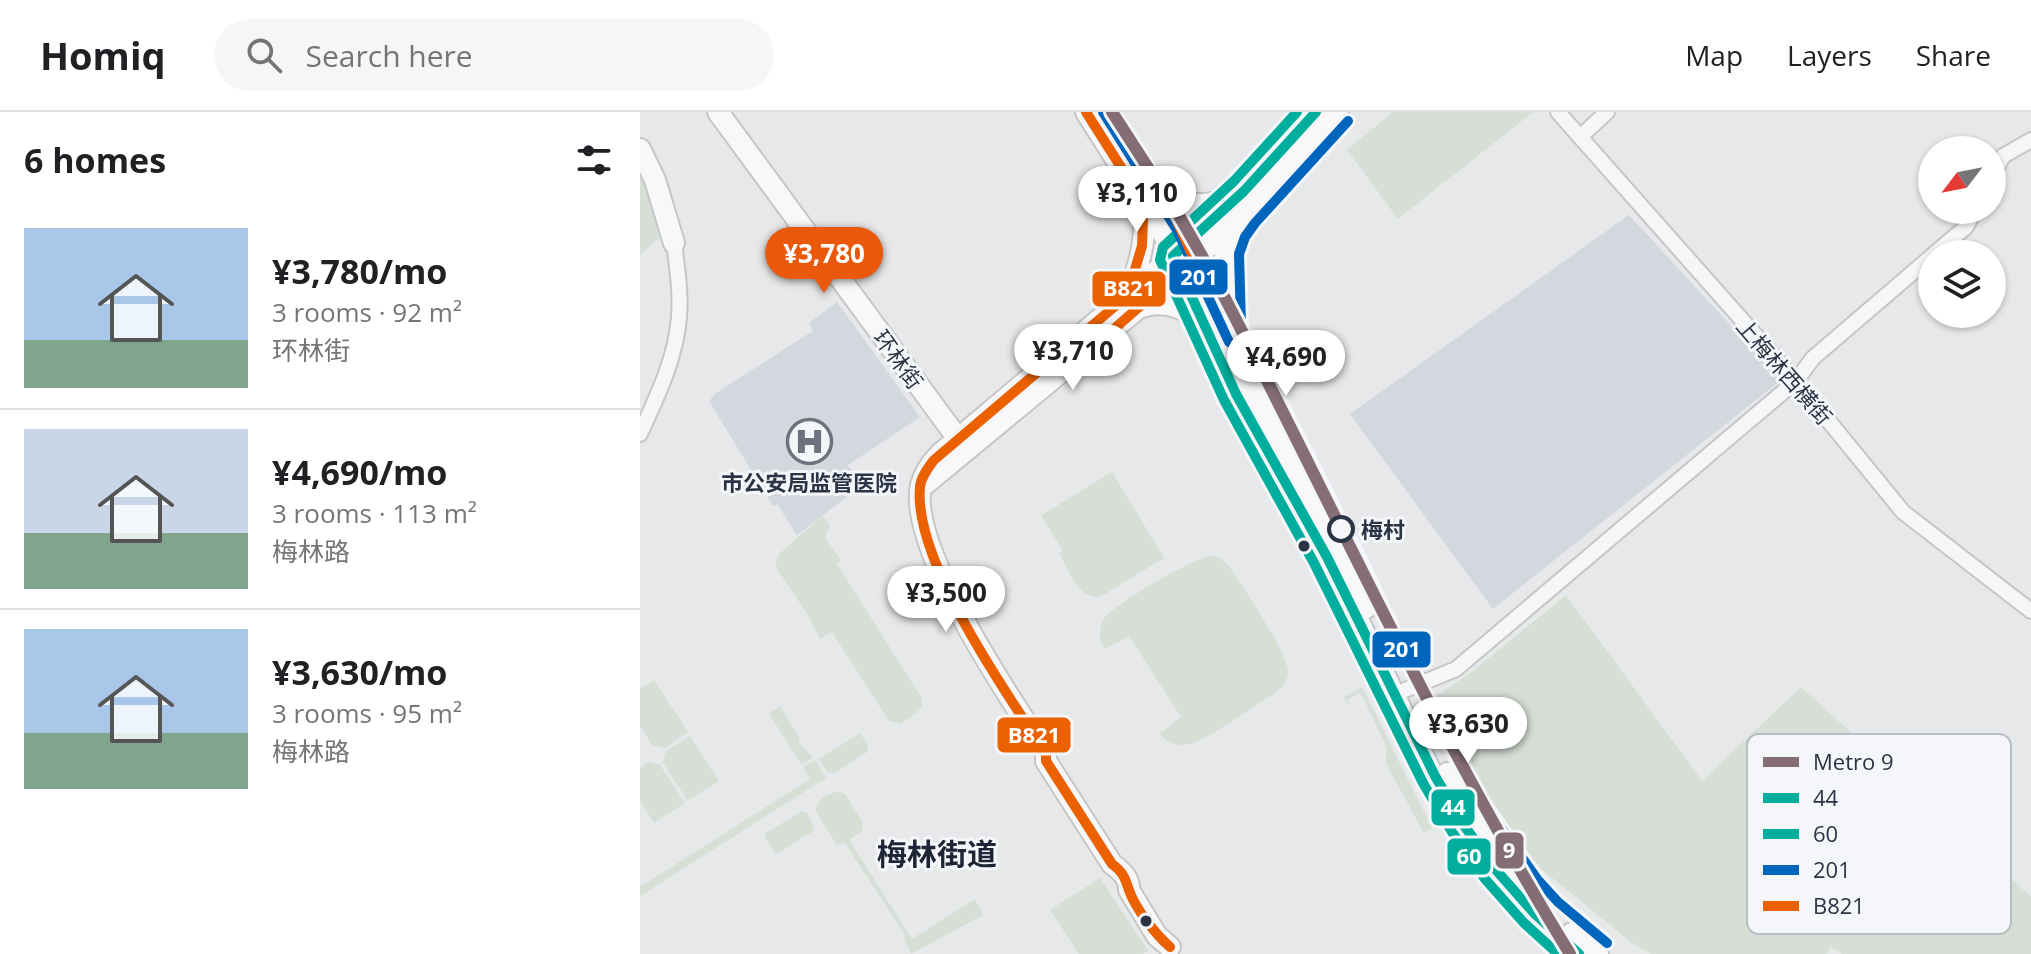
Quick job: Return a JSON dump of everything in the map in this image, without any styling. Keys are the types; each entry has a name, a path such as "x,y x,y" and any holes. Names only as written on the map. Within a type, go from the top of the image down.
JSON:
{"main road":[{"name":"环林街","path":"718,112 963,445"},
{"path":"1086,112 1146,190 1176,219 1183,258 1218,331 1274,465 1335,571 1406,723 1452,808 1499,875 1550,929 1579,954"},
{"path":"1108,112 1146,190 1144,230 1133,302"},
{"path":"1183,258 1244,191 1326,114"},
{"path":"1218,331 1225,252 1232,231 1326,114"},
{"path":"640,149 655,180 674,243"},
{"path":"1146,190 1178,202 1195,204 1215,203 1244,191"},
{"path":"1172,950 1165,931 1137,886 1126,878 1120,859 1053,757 1046,753 951,600 923,528 920,489 963,445 1183,258 1244,214"},
{"path":"1133,302 1174,306 1218,331 1350,570 1405,690 1455,787 1517,878 1548,912 1598,954"}],"street":[{"name":"上梅林西横街","path":"1558,112 1796,381 1903,512 2031,611"},
{"path":"1580,137 1607,112"},
{"path":"2006,154 2031,140"},
{"path":"1951,240 1968,224"},
{"path":"640,434 657,397 676,337 680,299 674,243"},
{"path":"1405,690 1456,669 1796,381 1813,358 1918,268"}],"shaded area":[{"path":"1393,112 1533,112 1398,219 1347,150"},
{"path":"640,149 662,235 640,255"},
{"path":"1629,215 1781,380 1493,609 1350,414"},
{"name":"市公安局监管医院","path":"837,302 920,417 848,465 861,486 797,535 777,504 773,506 709,401 716,393 813,331 809,323"},
{"path":"1112,472 1164,558 1100,597 1092,596 1075,582 1059,554 1063,551 1039,512 1042,515"},
{"path":"822,516 830,525 825,537 841,561 837,564 921,697 922,708 901,724 889,721 832,632 820,639 775,566 779,554"},
{"path":"1211,556 1220,558 1229,566 1254,604 1282,653 1288,675 1276,692 1218,730 1189,744 1176,744 1160,734 1181,717 1129,636 1105,649 1100,638 1101,626 1110,612 1137,593"},
{"path":"1566,595 1702,781 1747,738 1747,934 2011,934 2011,879 2031,897 2031,954 1842,954 1830,946 1827,954 1651,954 1631,942 1540,868 1480,786 1435,697 1473,671"},
{"path":"654,680 688,732 664,748 652,745 640,726 640,689"},
{"path":"1362,687 1432,828 1424,833 1388,767 1386,745 1361,693 1348,699 1350,707 1344,697"},
{"path":"1801,687 1852,734 1752,734"},
{"path":"780,706 800,739 798,742 813,758 802,765 769,714"},
{"path":"860,733 868,745 867,752 835,773 827,772 819,759"},
{"path":"690,736 719,781 688,801 663,763 666,751"},
{"path":"815,760 826,778 640,896 640,887 810,779 803,767"},
{"path":"649,762 660,765 685,803 654,823 640,801 640,768"},
{"path":"839,792 845,794 863,823 862,831 849,840 912,939 975,899 983,915 911,954 905,935 845,843 837,845 815,810 824,797"},
{"path":"802,811 807,813 815,830 776,854 765,838 766,833"},
{"path":"1100,878 1148,951 1143,954 1079,954 1050,910"}],"metro line":[{"name":"9","path":"1112,112 1178,214 1214,277 1474,788 1570,954"}],"transit line":[{"name":"B821","path":"1086,112 1138,194 1143,220 1142,246 1127,296 934,460 920,487 922,517 931,551 965,625 1046,753 1046,761 1112,864 1123,876 1141,913 1170,947"},
{"name":"201","path":"1103,112 1177,230 1229,342"},
{"name":"60","path":"1297,112 1234,181 1163,247 1160,260 1224,400 1314,563 1423,783 1485,879 1524,923 1558,954"},
{"name":"44","path":"1316,112 1244,191 1173,256 1236,394 1327,557 1435,776 1463,824 1496,870 1534,913 1579,954"},
{"name":"201","path":"1348,121 1245,237 1239,254 1241,325 1467,780 1537,879 1558,902 1607,943"},
{"name":"B821","path":"1115,328 1194,259 1176,219 1145,170"}],"place":[{"name":"市公安局监管医院","path":"809,441"},
{"name":"梅村","path":"1341,529"}],"district":[{"name":"梅林街道","path":"937,853"}]}
